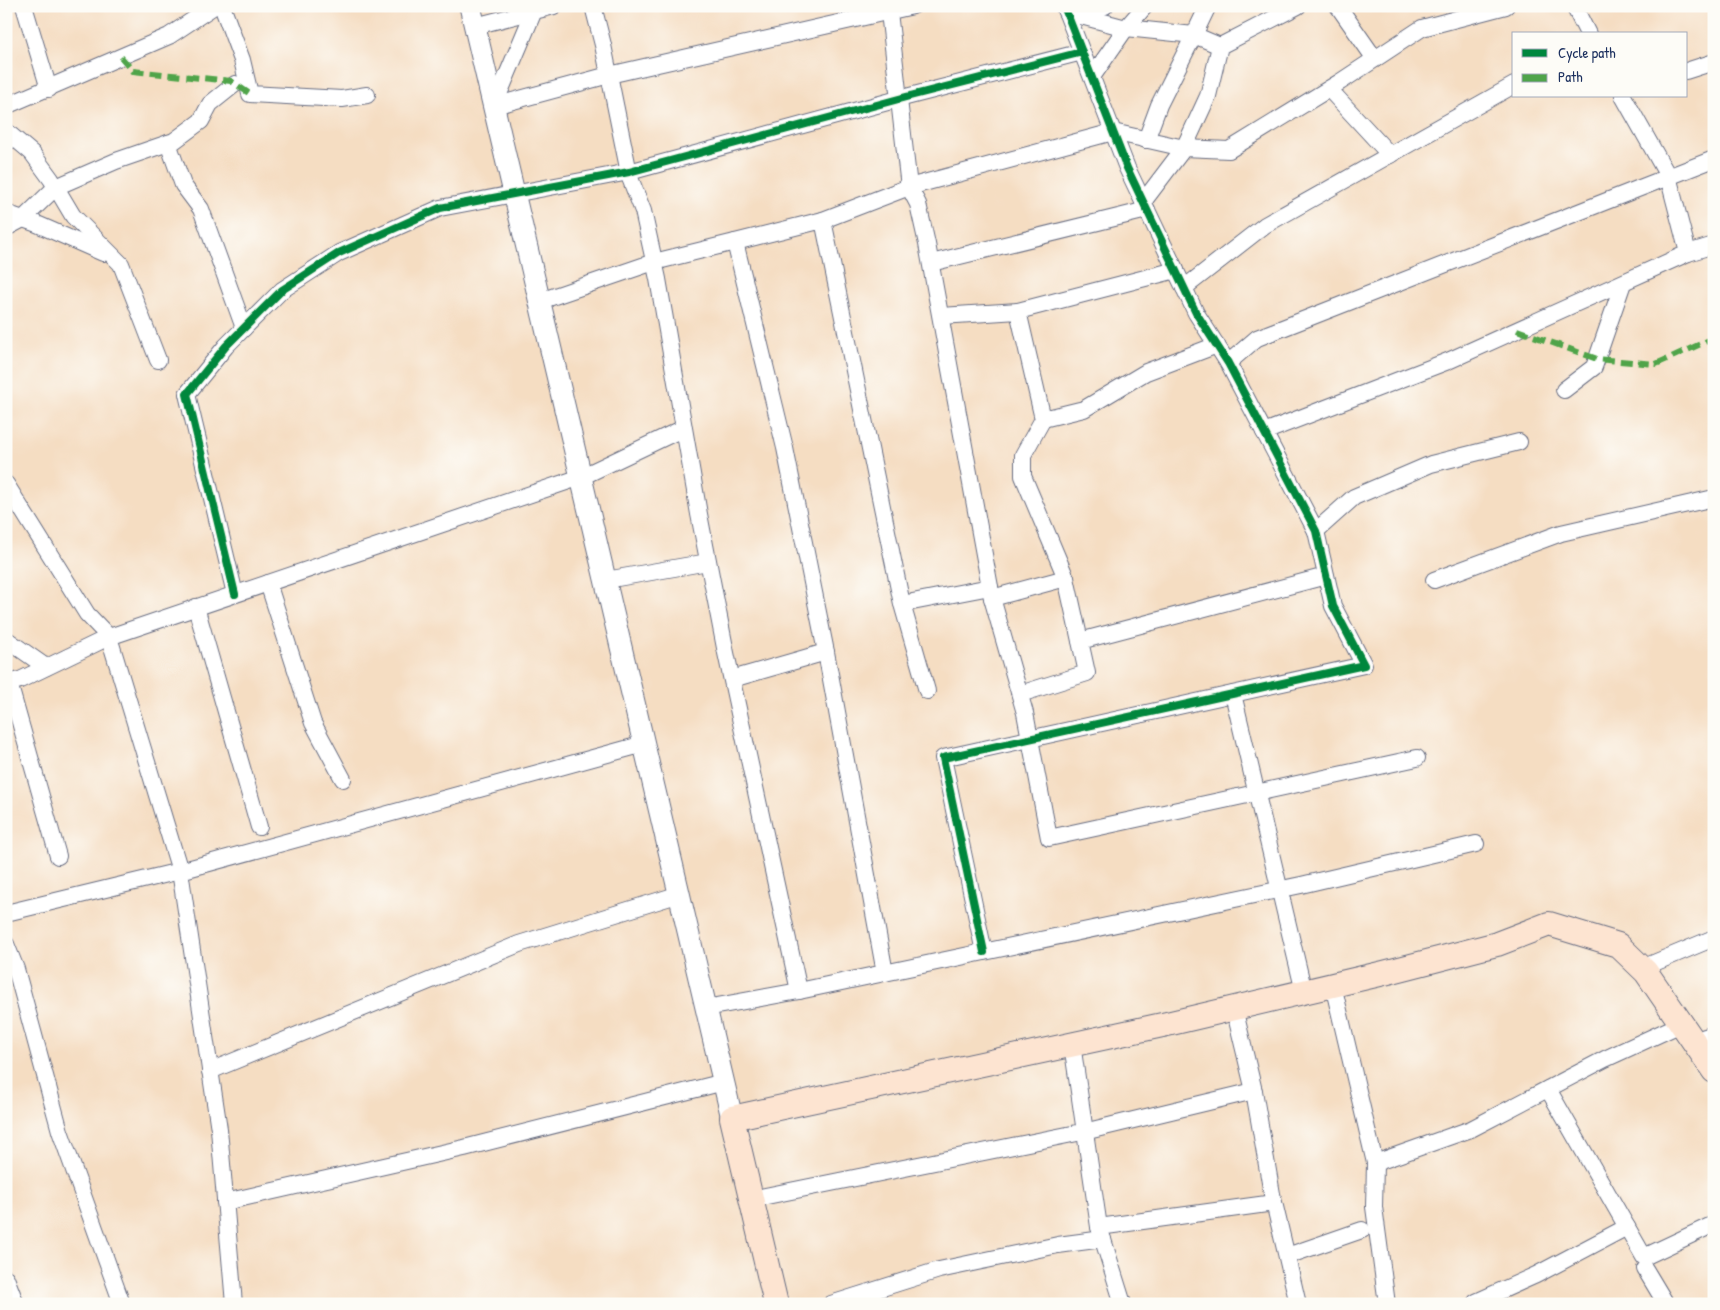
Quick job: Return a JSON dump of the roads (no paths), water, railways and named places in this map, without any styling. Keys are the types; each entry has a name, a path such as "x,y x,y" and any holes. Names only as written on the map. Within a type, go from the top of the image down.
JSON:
{"main road":[{"path":"776,1304 732,1118 1304,992 1497,944 1549,924 1618,945 1642,968 1696,1033 1714,1071"}],"street":[{"path":"24,6 49,89"},
{"path":"6,106 169,36 214,6"},
{"path":"222,6 242,60 250,94 342,99 367,95"},
{"path":"554,6 473,16 732,1118"},
{"path":"593,6 629,172 643,211 654,262 708,562 799,991"},
{"path":"843,22 855,6"},
{"path":"494,106 609,75 913,6"},
{"path":"1065,9 1105,6"},
{"path":"1092,77 1126,28 1145,6"},
{"path":"1146,140 1158,105 1208,6"},
{"path":"931,263 1145,206 1184,148 1208,96 1220,46 1298,6"},
{"path":"1338,6 1375,59"},
{"path":"1574,6 1587,32"},
{"path":"540,301 654,262 823,220 909,187 1113,132 1184,148 1229,150 1329,89 1422,28 1503,7"},
{"path":"494,106 536,9"},
{"path":"1065,9 1126,28 1194,35 1220,46"},
{"path":"984,952 943,758 1364,665 1333,606 1316,531 1228,363 1196,313 1145,206 1113,132 1065,9"},
{"path":"889,12 901,98 909,187 918,204 931,263 991,593 1020,694 1049,838 1417,758"},
{"path":"235,594 187,394 226,346 282,290 339,253 440,208 514,192 629,172 901,98 1082,52"},
{"path":"1688,70 1714,62"},
{"path":"6,228 24,220 56,187 116,161 168,143 201,120 210,104 235,84"},
{"path":"1184,288 1265,225 1512,86"},
{"path":"1329,89 1390,155"},
{"path":"1623,98 1668,176 1688,253"},
{"path":"6,132 32,153 56,187 73,216 121,264 158,360"},
{"path":"168,143 183,185 202,209 244,328"},
{"path":"1228,363 1256,338 1714,159"},
{"path":"6,214 97,250 121,264"},
{"path":"823,220 902,604 927,690"},
{"path":"735,242 785,448 826,652 885,973"},
{"path":"1264,432 1448,361 1688,253 1714,245"},
{"path":"941,316 1018,311 1176,270"},
{"path":"1564,390 1594,367 1623,283"},
{"path":"1018,311 1043,419 1023,455 1023,476 1066,578 1087,672 1020,694"},
{"path":"1043,419 1084,409 1146,372 1217,345"},
{"path":"58,856 7,684 109,637 581,477 684,428"},
{"path":"1316,531 1354,497 1431,464 1519,442"},
{"path":"6,484 86,614 109,637 180,871 219,1129 234,1304"},
{"path":"1434,580 1561,533 1714,498"},
{"path":"606,580 708,562"},
{"path":"1080,642 1326,576"},
{"path":"902,604 991,593 1066,578"},
{"path":"268,583 313,723 343,779"},
{"path":"196,607 259,827"},
{"path":"6,639 46,667"},
{"path":"732,678 826,652"},
{"path":"1233,694 1255,793 1304,992"},
{"path":"6,913 180,871 644,744"},
{"path":"706,1008 799,991 1279,890 1476,844"},
{"path":"210,1071 519,944 680,894"},
{"path":"1642,968 1714,938"},
{"path":"6,944 16,969 60,1131 122,1304"},
{"path":"1333,985 1375,1163 1374,1207 1387,1304"},
{"path":"1234,1008 1254,1091 1274,1203 1298,1304"},
{"path":"1375,1163 1471,1129 1604,1059 1696,1033"},
{"path":"1072,1044 1101,1233 1123,1304"},
{"path":"225,1202 464,1148 724,1082"},
{"path":"1548,1089 1644,1257 1714,1224"},
{"path":"751,1199 1086,1131 1254,1091"},
{"path":"831,1304 939,1270 1058,1245 1101,1233 1274,1203"},
{"path":"1476,1302 1536,1275 1627,1227"},
{"path":"1287,1256 1362,1230"},
{"path":"1645,1269 1666,1304"},
{"path":"6,1278 16,1304"}]}
